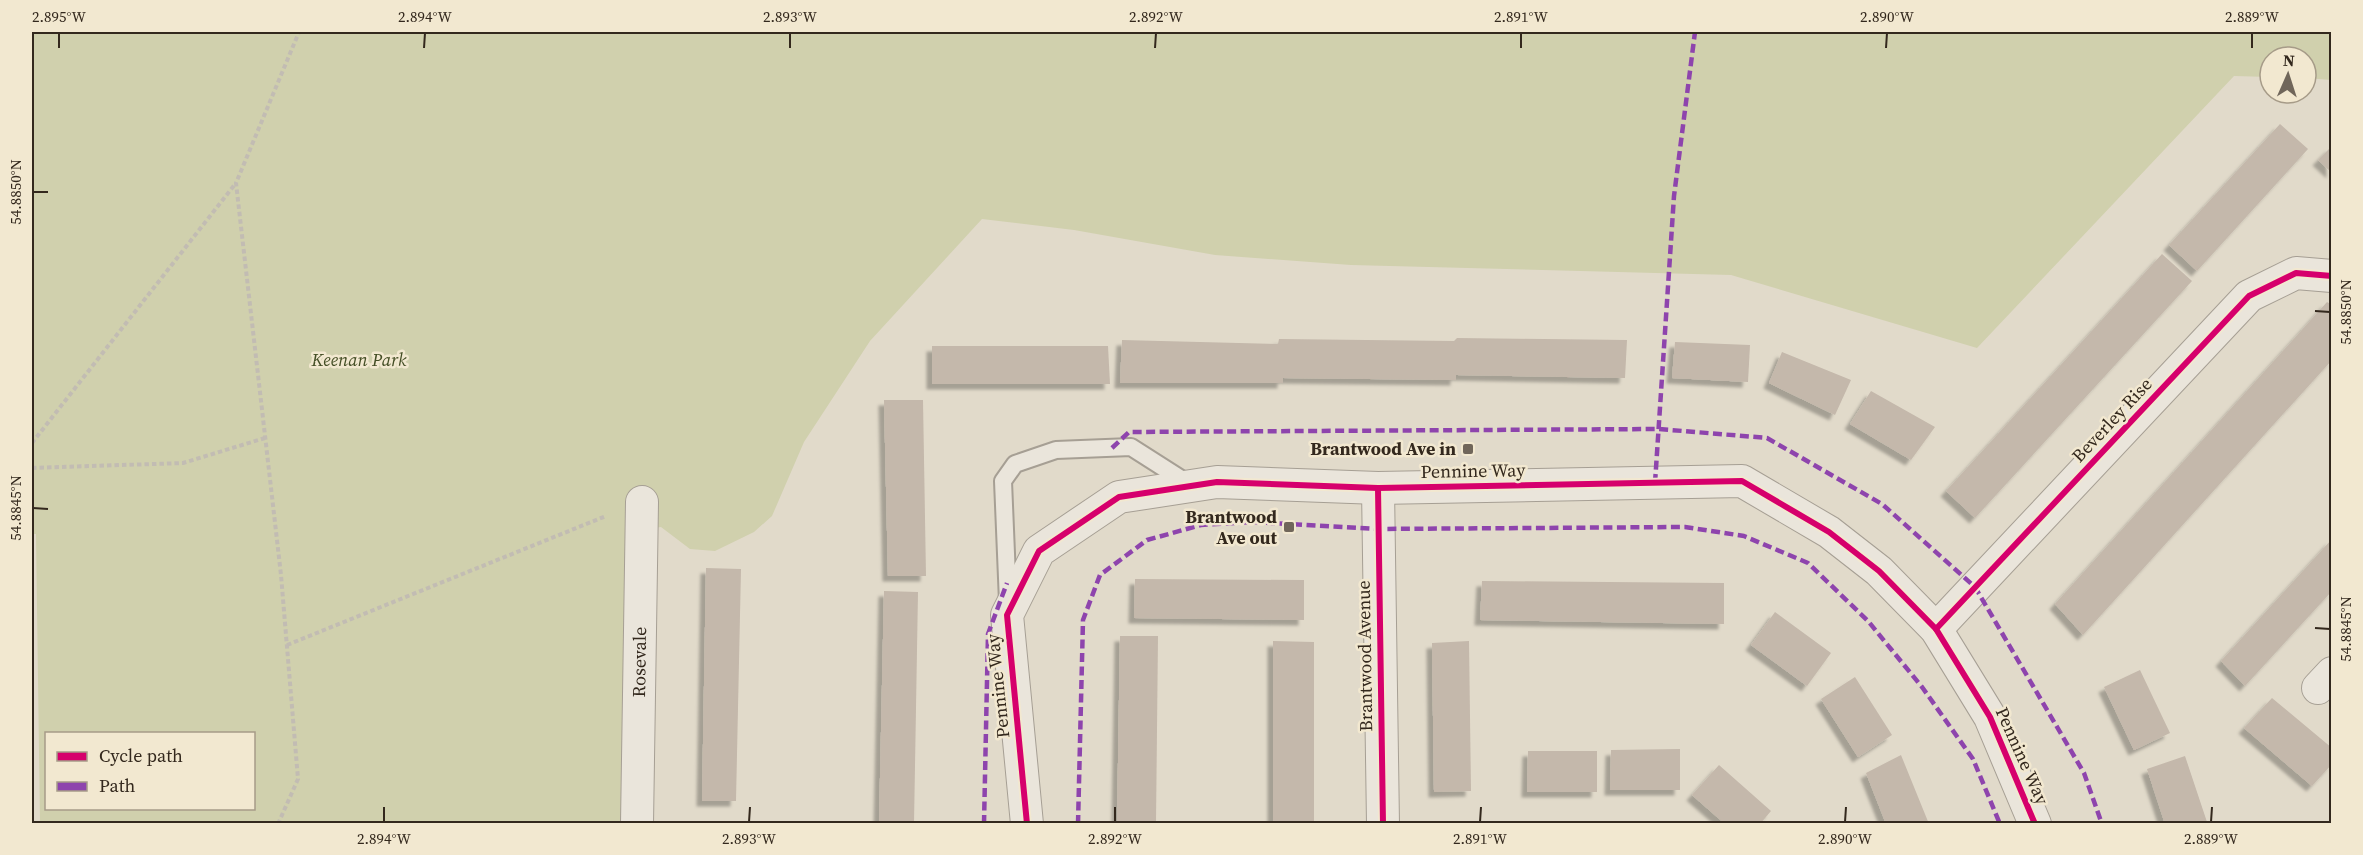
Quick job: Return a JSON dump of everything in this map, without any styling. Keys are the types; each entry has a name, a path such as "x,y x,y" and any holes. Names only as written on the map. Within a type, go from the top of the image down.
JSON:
{"street":[{"name":"Beverley Rise","path":"1936,629 2249,296 2296,273 2331,276"},
{"name":"Pennine Way","path":"1027,824 1007,615 1039,551 1119,497 1217,482 1378,488 1742,481 1829,532 1879,571 1936,629 1990,717 2035,824"},
{"name":"Brantwood Avenue","path":"1378,488 1383,824"},
{"name":"Rosevale","path":"637,824 642,502"}],"lane":[{"path":"1009,612 1003,481 1015,464 1056,450 1131,447 1191,486"}],"path":[{"path":"32,443 236,183 298,32"},
{"path":"236,183 287,645 298,779 278,824"},
{"path":"32,468 183,463 265,438"},
{"path":"287,645 642,502"}],"green space":[{"name":"Keenan Park","path":"32,32 2331,32 2331,80 2318,79 2318,45 2258,45 2258,77 2234,76 1977,348 1731,275 1351,265 1215,255 1074,230 982,219 870,341 804,442 772,516 754,532 715,551 690,549 661,527 639,530 641,823 40,823 36,534 32,534"}],"building":[{"path":"2280,124 2308,149 2197,271 2169,245"},
{"path":"2332,146 2332,173 2318,160"},
{"path":"2162,254 2192,281 1975,518 1946,491"},
{"path":"2327,302 2332,305 2332,360 2083,635 2055,604"},
{"path":"1457,338 1627,340 1625,378 1456,375 1456,380 1283,378 1283,383 1120,383 1122,340 1278,344 1279,339 1454,341"},
{"path":"1675,342 1750,345 1748,382 1672,378"},
{"path":"932,346 1108,346 1110,384 932,384"},
{"path":"1782,352 1851,380 1835,415 1769,383"},
{"path":"1871,391 1935,427 1911,460 1850,424"},
{"path":"884,400 923,400 926,576 888,576"},
{"path":"2332,539 2332,591 2245,686 2221,661"},
{"path":"706,568 741,569 736,801 702,801"},
{"path":"1135,579 1304,580 1304,620 1134,618"},
{"path":"1482,581 1724,583 1724,624 1480,620"},
{"path":"884,591 918,592 914,824 879,824"},
{"path":"1775,612 1831,653 1807,686 1751,645"},
{"path":"1120,636 1158,636 1156,824 1117,824"},
{"path":"1273,641 1314,642 1314,824 1273,824"},
{"path":"1469,641 1471,791 1434,792 1432,643"},
{"path":"2140,670 2170,733 2134,750 2104,687"},
{"path":"1855,677 1892,735 1858,757 1821,699"},
{"path":"2272,698 2332,748 2332,764 2312,786 2244,728"},
{"path":"1680,749 1680,790 1610,790 1611,750"},
{"path":"1528,751 1597,751 1597,792 1527,792"},
{"path":"1901,755 1929,824 1886,824 1866,773"},
{"path":"2185,756 2207,822 2165,824 2147,769"},
{"path":"1719,765 1771,811 1760,824 1725,824 1692,795"}],"marked path":[{"path":"1655,483 1674,196 1695,32"},
{"path":"1112,448 1129,432 1659,429 1767,438 1882,504 1975,587 2084,773 2102,824"},
{"path":"1078,824 1083,620 1100,575 1147,540 1201,525 1253,522 1377,529 1685,527 1744,536 1808,563 1868,621 1922,687 1973,759 2000,824"},
{"path":"984,824 988,634 1007,583"}],"cycle path":[{"path":"1936,629 2249,296 2296,273 2332,276"},
{"path":"1027,824 1007,615 1039,551 1119,497 1217,482 1378,488 1742,481 1829,532 1879,571 1936,629 1990,717 2035,824"},
{"path":"1378,488 1383,824"}],"place":[{"name":"Brantwood Ave in","path":"1468,449"},
{"name":"Brantwood Ave out","path":"1289,527"}]}
